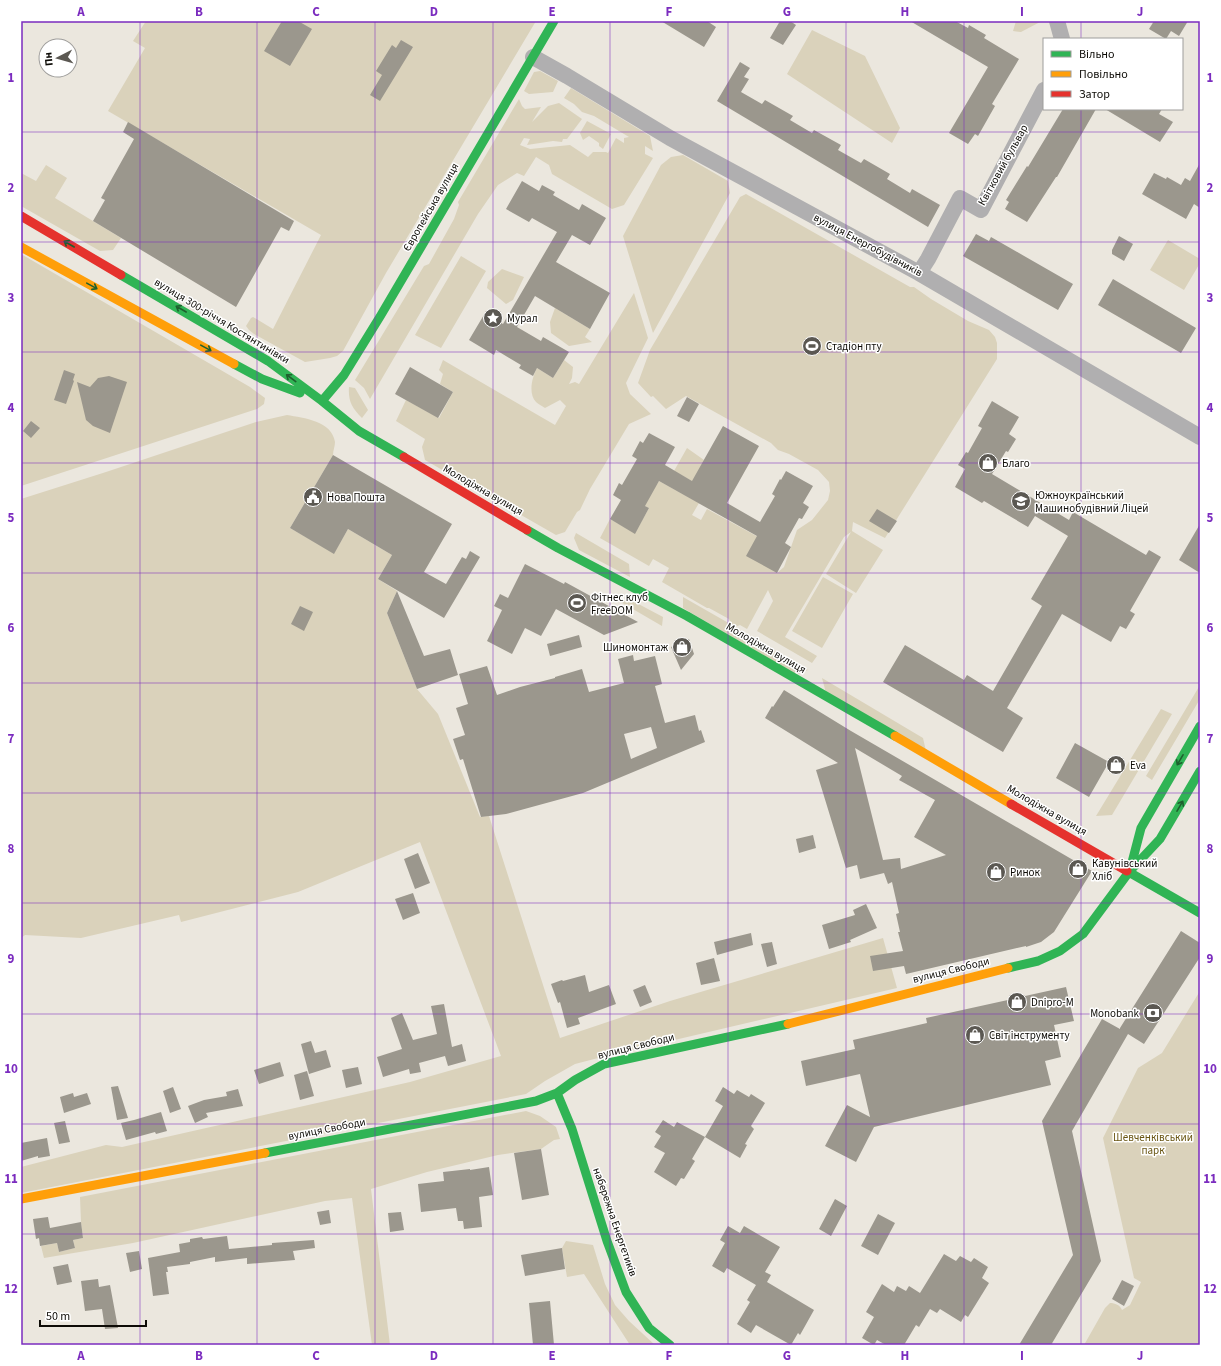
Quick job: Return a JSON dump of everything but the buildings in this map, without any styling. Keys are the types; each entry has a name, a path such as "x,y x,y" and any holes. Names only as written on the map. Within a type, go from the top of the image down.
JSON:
{"street":[{"name":"Європейська вулиця","path":"322,401 344,375 381,315 554,21"},
{"path":"1057,21 1062,38"},
{"name":"вулиця Енергобудівників","path":"533,57 670,138 919,273 1200,437"},
{"name":"Квітковий бульвар","path":"919,273 960,198 981,210 1043,92"},
{"name":"вулиця 300-річчя Костянтинівки","path":"21,216 268,361 322,401"},
{"path":"21,246 262,379 322,401"},
{"name":"Молодіжна вулиця","path":"322,401 359,431 551,544 687,616 1200,913"},
{"path":"1129,872 1141,828 1200,726"},
{"path":"1129,872 1160,839 1200,771"},
{"name":"вулиця Свободи","path":"21,1199 536,1101 557,1093 575,1080 604,1064 793,1023 1038,961 1060,951 1083,934 1129,872"},
{"name":"набережна Енергетиків","path":"557,1093 572,1129 607,1241 626,1292 649,1328 670,1345"}],"green space":[{"path":"146,21 536,21 386,273 343,351 337,356 305,362 254,334 246,326 253,317 273,329 321,235 108,111 145,48 133,41"},
{"path":"1016,21 1042,21 1021,32 1013,31"},
{"path":"812,30 865,56 900,128 892,143 787,74"},
{"path":"540,71 558,81 553,92 529,94 524,91 534,72"},
{"path":"571,88 650,136 653,151 645,146 645,154 653,158 624,205 612,209 552,174 549,165 536,157 524,176 517,173 498,185 478,214 370,399 364,388 355,380 424,266 429,264 454,219 459,205 458,202 519,99 525,109 541,107 532,122 548,106 559,103 582,119 567,139 563,139 562,142 553,141 527,145 530,139 524,138 520,145 530,149 570,145 588,157 593,152 608,153 616,138 624,143 624,138 629,137 594,116 582,112 574,104 564,98"},
{"path":"587,121 611,134 603,149 599,146 599,143 589,136 583,140 580,133"},
{"path":"683,155 728,181 730,193 653,333 623,236 661,165 671,157"},
{"path":"46,165 67,178 55,198 121,238 113,250 100,251 21,206 21,173 36,181"},
{"path":"746,194 910,287 914,287 968,321 989,330 995,337 997,343 997,359 885,538 853,522 852,531 883,550 856,593 826,574 851,532 844,537 785,637 817,656 812,663 757,631 773,601 768,590 747,629 740,625 735,627 808,670 796,675 683,608 683,597 732,625 729,619 662,582 669,568 653,559 649,566 600,538 610,519 635,533 649,508 643,505 659,481 699,503 692,515 701,520 707,509 760,538 777,573 784,567 797,530 812,520 828,500 830,491 829,482 818,470 789,454 778,450 771,443 686,396 666,409 653,396 651,397 638,383 650,350 740,197"},
{"path":"1168,240 1200,259 1200,263 1184,290 1150,270"},
{"path":"21,254 250,387 265,398 264,404 257,409 21,486"},
{"path":"461,256 486,271 441,348 415,335"},
{"path":"502,269 524,277 513,300 506,304 487,288 488,282"},
{"path":"634,293 648,338 626,383 630,394 651,414 629,424 590,489 580,510 577,512 565,532 556,535 425,460 422,447 425,439 396,421 406,400 439,418 453,392 440,384 443,374 439,370 443,360 555,425 566,406 560,400 545,408 536,402 531,390 532,381 537,368 553,378 564,360 573,367 572,378 569,384 575,382 579,384"},
{"path":"555,308 590,329 585,337 592,342 569,346 551,333 550,322"},
{"path":"349,387 355,388 368,410 362,418 351,404"},
{"path":"287,415 309,419 323,425 329,429 335,442 333,455 290,528 334,553 348,529 392,555 378,579 397,591 387,613 417,689 438,714 480,817 489,816 560,1038 670,1001 883,938 897,988 575,1064 526,1094 21,1193 21,1167 106,1145 122,1147 410,1082 501,1056 420,842 298,892 181,922 179,915 81,938 25,935 21,938 21,499 256,422"},
{"path":"687,448 704,460 695,483 674,471"},
{"path":"576,533 629,564 630,577 579,550 574,538"},
{"path":"823,577 853,594 822,648 792,631"},
{"path":"629,599 663,617 662,626 619,601"},
{"path":"822,678 923,738 926,751 826,693"},
{"path":"1200,685 1200,699 1152,780 1146,776"},
{"path":"1161,709 1172,714 1112,815 1096,816"},
{"name":"Шевченківський парк","path":"1200,991 1200,1345 1084,1345 1105,1308 1110,1303 1114,1303 1122,1310 1130,1305 1141,1282 1134,1278 1103,1138 1138,1068 1162,1053"},
{"path":"526,1111 540,1116 556,1127 560,1139 554,1140 541,1149 498,1155 427,1172 371,1189 390,1345 372,1345 352,1198 325,1201 133,1243 44,1258 41,1246 57,1243 59,1252 75,1248 73,1240 83,1238 80,1197"},
{"path":"566,1241 593,1245 605,1284 615,1305 629,1321 655,1345 630,1345 584,1274 567,1277 562,1248"}],"traffic: fast":[{"path":"322,401 344,375 381,315 554,21"},
{"path":"121,275 268,361 322,401 359,431 404,457"},
{"path":"234,364 262,379 300,393"},
{"path":"527,530 687,616 895,736"},
{"path":"1130,870 1141,828 1200,726"},
{"path":"1008,968 1038,961 1060,951 1083,934 1129,872 1160,839 1200,771"},
{"path":"1127,871 1200,913"},
{"path":"265,1153 536,1101 557,1093 575,1080 604,1064 788,1024"},
{"path":"557,1093 572,1129 607,1241 626,1292 649,1328 670,1345"}],"traffic: slow":[{"path":"21,247 234,364"},
{"path":"895,736 1011,804"},
{"path":"788,1024 1008,968"},
{"path":"21,1199 265,1153"}],"traffic: jam":[{"path":"21,216 121,275"},
{"path":"404,457 527,530"},
{"path":"1011,804 1127,871"}],"place":[{"name":"Мурал","path":"493,318"},
{"name":"Стадіон пту","path":"812,346"},
{"name":"Благо","path":"988,463"},
{"name":"Нова Пошта","path":"313,497"},
{"name":"Южноукраїнський Машинобудівний Ліцей","path":"1021,501"},
{"name":"Фітнес клуб FreeDOM","path":"577,603"},
{"name":"Шиномонтаж","path":"682,647"},
{"name":"Eva","path":"1116,765"},
{"name":"Кавунівський Хліб","path":"1078,869"},
{"name":"Ринок","path":"996,872"},
{"name":"Dnipro-M","path":"1017,1002"},
{"name":"Monobank","path":"1153,1013"},
{"name":"Світ інструменту","path":"975,1035"}]}
